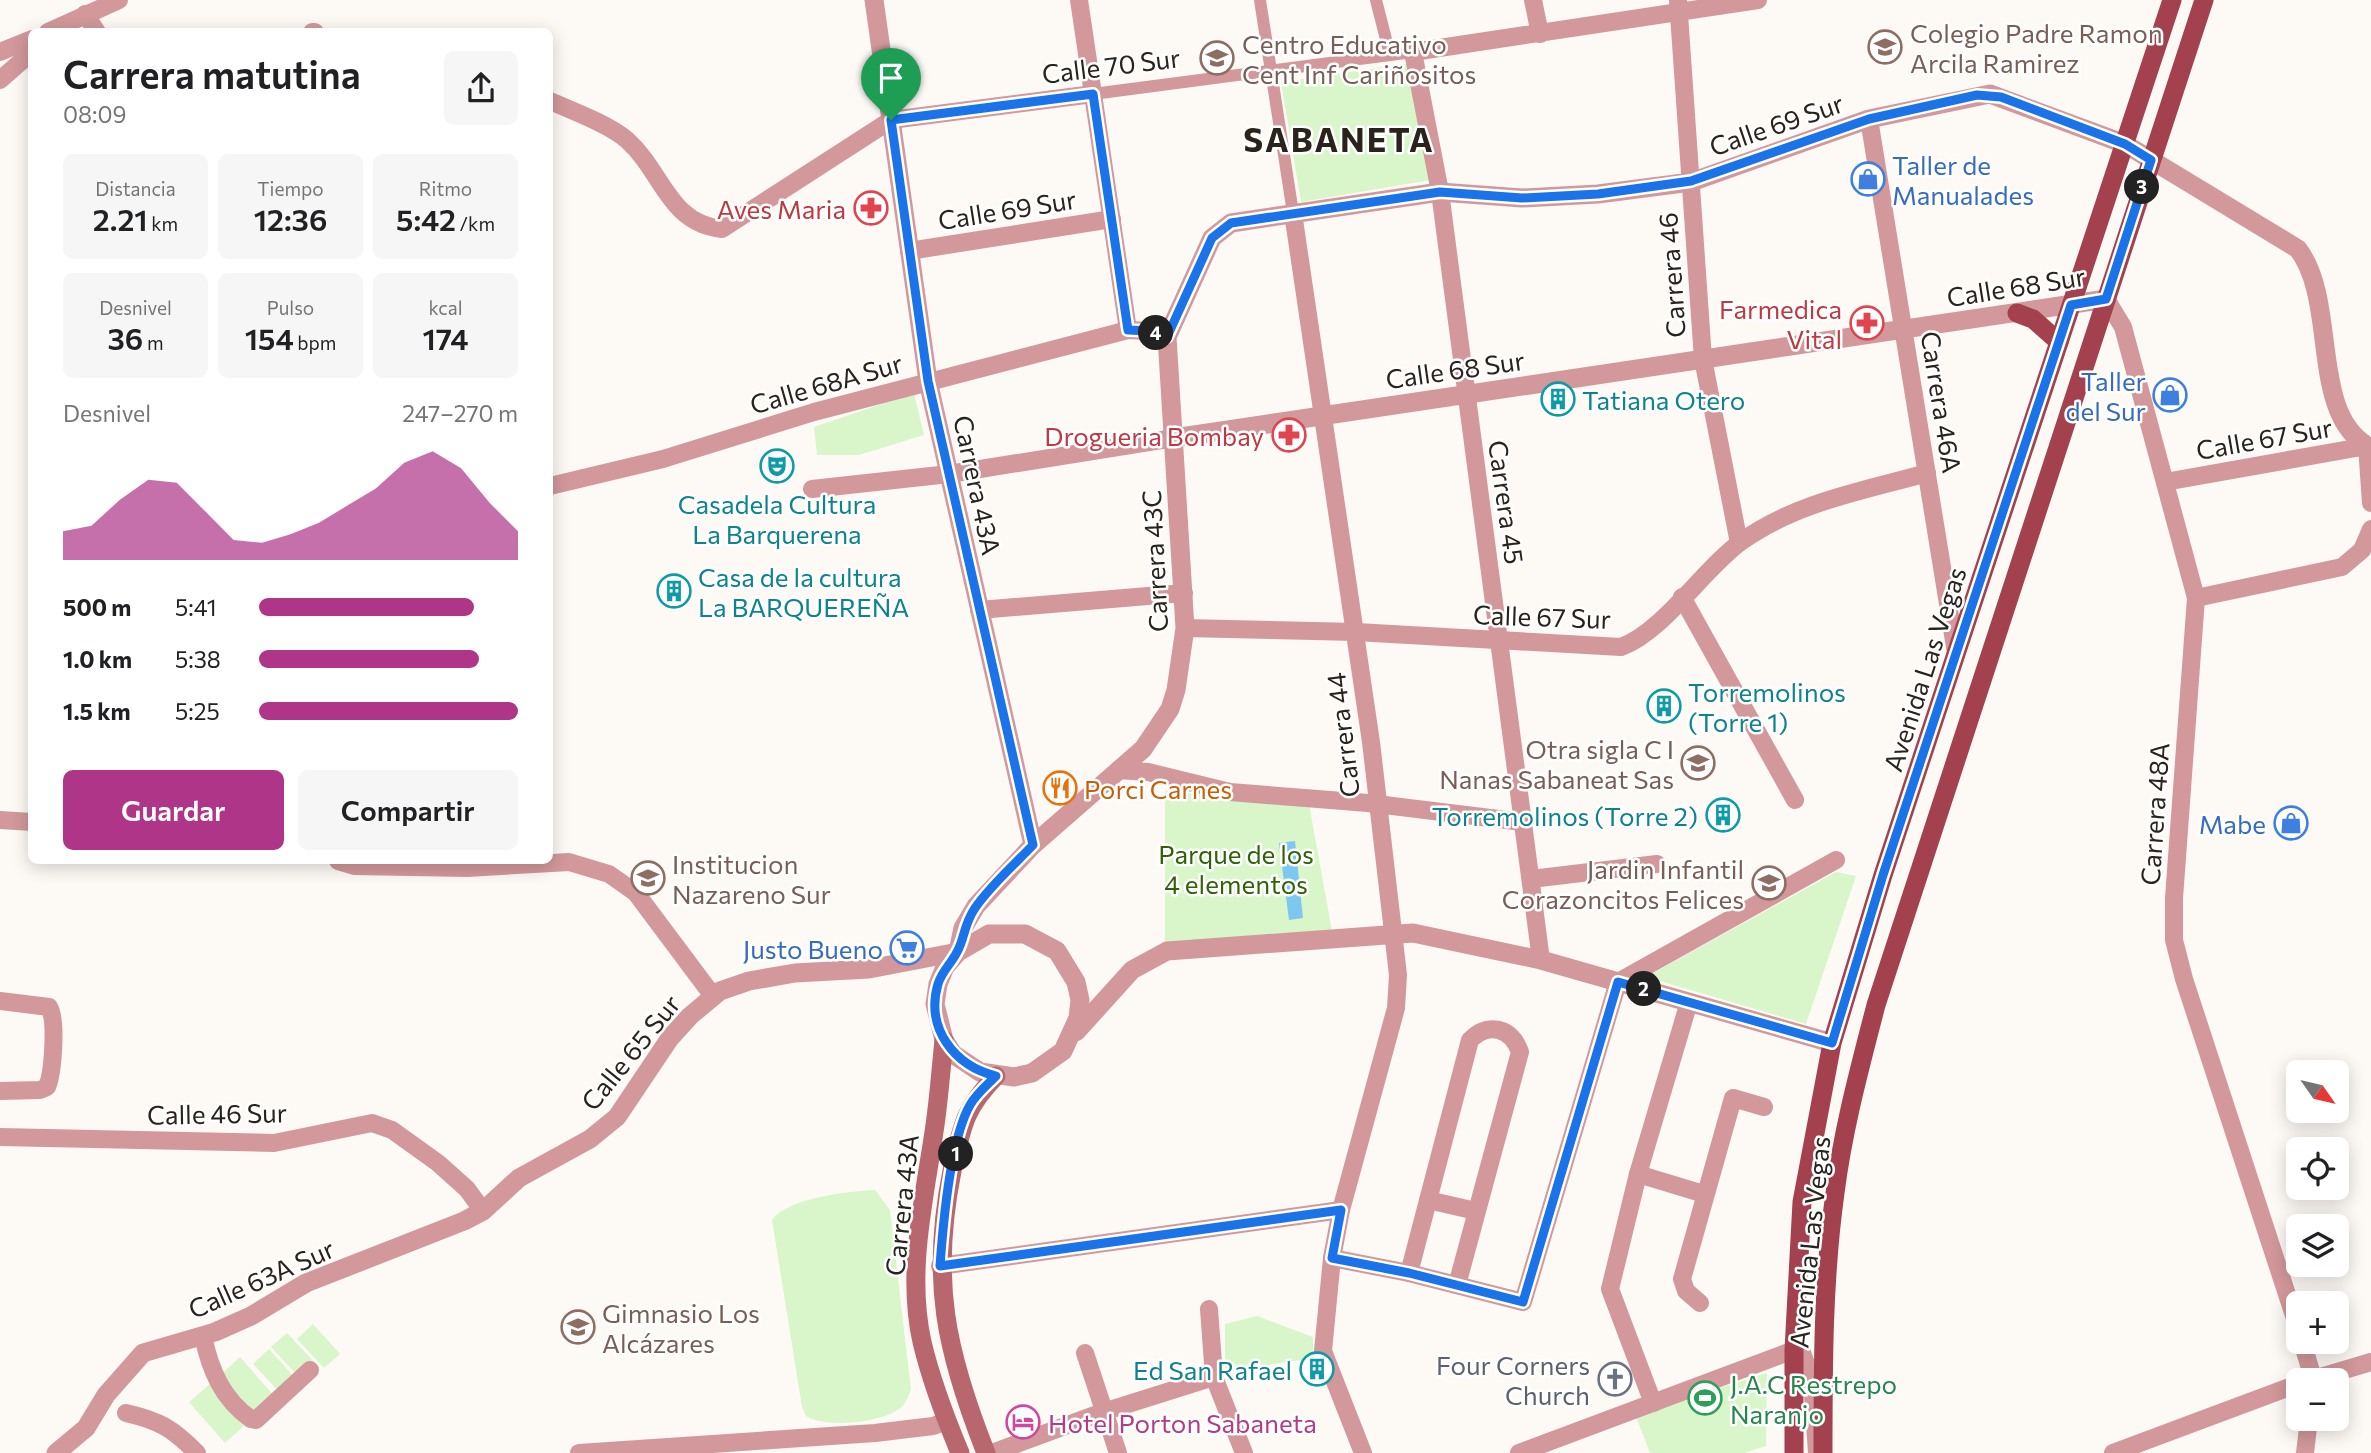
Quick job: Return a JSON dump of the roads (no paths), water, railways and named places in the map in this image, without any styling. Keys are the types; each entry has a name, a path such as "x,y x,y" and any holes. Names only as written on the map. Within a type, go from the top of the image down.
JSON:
{"main road":[{"name":"Avenida Las Vegas","path":"1794,1453 1794,1350 1802,1202 1832,1043 1956,653 2172,0"},
{"name":"Avenida Las Vegas","path":"1824,1453 1823,1346 1828,1258 1835,1192 1855,1086 1892,951 2204,0"},
{"path":"2017,313 2033,319 2059,342"},
{"name":"Carrera 43A","path":"944,1040 917,1259 922,1340 947,1421 960,1453"},
{"name":"Carrera 43A","path":"986,1453 953,1362 945,1321 940,1266 943,1216 963,1121 971,1103 996,1076"}],"street":[{"path":"55,28 120,0"},
{"name":"Carrera 43A","path":"874,0 928,381 1033,845"},
{"path":"1079,0 1128,330"},
{"name":"Carrera 44","path":"1260,0 1356,632 1398,975 1396,1008 1341,1210 1332,1258 1323,1351 1363,1453"},
{"path":"1376,0 1390,55"},
{"path":"1534,0 1540,34"},
{"name":"Calle 70 Sur","path":"553,102 626,139 658,178 676,206 690,220 704,227 722,229 891,120 1540,34 1678,6 1758,0"},
{"name":"Carrera 46","path":"1678,6 1703,359 1739,543"},
{"path":"85,14 94,28"},
{"path":"0,52 28,40"},
{"name":"Carrera 45","path":"1413,52 1440,192 1541,960"},
{"path":"0,80 28,56"},
{"name":"Calle 69 Sur","path":"1220,228 1231,223 1440,192 1522,198 1598,194 1690,172 1712,174 1869,119 1990,94 2125,144 2283,237 2307,261 2316,285 2339,414 2346,428 2369,447"},
{"name":"Carrera 46A","path":"1869,119 1956,653"},
{"name":"Calle 69 Sur","path":"909,251 1112,219"},
{"name":"Carrera 43C","path":"1033,845 1143,749 1170,709 1178,681 1185,628 1167,337 1212,238 1220,228"},
{"name":"Calle 68 Sur","path":"812,489 949,474 2106,299"},
{"name":"Carrera 48A","path":"2106,299 2123,327 2196,598 2174,898 2174,940 2184,979 2286,1291"},
{"name":"Calle 68A Sur","path":"553,485 663,459 814,412 1128,330 1151,331 1167,337"},
{"path":"2369,447 2371,503"},
{"name":"Calle 67 Sur","path":"2165,482 2369,447"},
{"name":"Calle 67 Sur","path":"1185,628 1356,632 1500,642 1621,646 1644,634 1739,543 1798,509 1927,473"},
{"path":"2196,598 2342,567 2362,550 2371,529"},
{"path":"978,610 1184,593"},
{"path":"1682,597 1795,800"},
{"path":"1118,770 1148,772 1230,792 1377,804 1523,822"},
{"path":"0,820 28,822"},
{"path":"958,952 962,928 976,906 1033,845"},
{"path":"1332,1258 1409,1273 1523,1302 1618,982 1836,860"},
{"name":"Calle 65 Sur","path":"553,864 569,863 609,874 636,893 713,996"},
{"name":"Calle 65 Sur","path":"348,864 467,868 549,864"},
{"path":"1531,879 1657,864"},
{"path":"1073,1036 1080,1000 1076,982 1057,951 1042,941 1007,932 972,941 945,967 936,994 937,1023 944,1040 966,1064 996,1076 1032,1073 1063,1051 1073,1036 1132,970 1167,951 1413,933 1541,960 1832,1043"},
{"name":"Calle 65 Sur","path":"483,1211 519,1178 590,1139 617,1117 670,1038 713,996 735,985 760,979 795,973 869,969 958,952"},
{"path":"0,1001 49,1007 52,1022 52,1077 47,1087 40,1090 0,1091"},
{"path":"1653,1403 1610,1289 1638,1174 1689,1002"},
{"path":"1409,1273 1470,1040 1477,1034 1496,1029 1504,1031 1517,1043 1520,1052 1457,1285"},
{"path":"1700,1303 1686,1291 1682,1279 1733,1098 1764,1107"},
{"name":"Calle 46 Sur","path":"0,1137 274,1143 372,1122 392,1130 438,1163 467,1189 483,1211"},
{"path":"1638,1174 1704,1194"},
{"path":"1428,1200 1476,1211"},
{"path":"940,1266 1341,1210"},
{"name":"Calle 63A Sur","path":"56,1453 86,1428 106,1395 136,1359 151,1350 203,1336 251,1316 306,1283 420,1240 483,1211"},
{"path":"1209,1309 1214,1377 1244,1453"},
{"path":"203,1336 210,1369 218,1383 251,1419 256,1420 310,1370"},
{"path":"1519,1453 1794,1350 1802,1353 1810,1369 1817,1453"},
{"path":"1085,1353 1118,1453"},
{"path":"2349,1369 2371,1362"},
{"path":"992,1453 1103,1412 1214,1377"},
{"path":"2113,1453 2286,1389"},
{"path":"126,1413 156,1420 175,1431 197,1453"},
{"path":"579,1453 875,1433 933,1426 947,1421"},
{"path":"2305,1453 2308,1431"},
{"path":"1564,1436 1572,1453"}],"water":[{"path":"1295,841 1303,918 1289,920 1279,843"}],"place":[{"name":"Colegio Padre Ramon Arcila Ramirez","path":"1885,47"},
{"name":"Centro Educativo Cent Inf Cariñositos","path":"1217,58"},
{"name":"Taller de Manualades","path":"1868,179"},
{"name":"Aves Maria","path":"871,208"},
{"name":"Farmedica Vital","path":"1867,323"},
{"name":"Taller del Sur","path":"2170,395"},
{"name":"Tatiana Otero","path":"1558,399"},
{"name":"Drogueria Bombay","path":"1289,435"},
{"name":"Casadela Cultura La Barquerena","path":"777,466"},
{"name":"Casa de la cultura La BARQUEREÑA","path":"674,591"},
{"name":"Torremolinos (Torre 1)","path":"1664,706"},
{"name":"Otra sigla C I Nanas Sabaneat Sas","path":"1698,763"},
{"name":"Porci Carnes","path":"1060,788"},
{"name":"Torremolinos (Torre 2)","path":"1723,815"},
{"name":"Mabe","path":"2291,823"},
{"name":"Institucion Nazareno Sur","path":"648,878"},
{"name":"Jardin Infantil Corazoncitos Felices","path":"1769,883"},
{"name":"Justo Bueno","path":"907,948"},
{"name":"Gimnasio Los Alcázares","path":"578,1327"},
{"name":"Ed San Rafael","path":"1317,1369"},
{"name":"Four Corners Church","path":"1615,1379"},
{"name":"J.A.C Restrepo Naranjo","path":"1705,1398"},
{"name":"Hotel Porton Sabaneta","path":"1023,1422"}],"district":[{"name":"SABANETA","path":"1339,138"}],"park label":[{"name":"Parque de los 4 elementos","path":"1236,868"}]}
